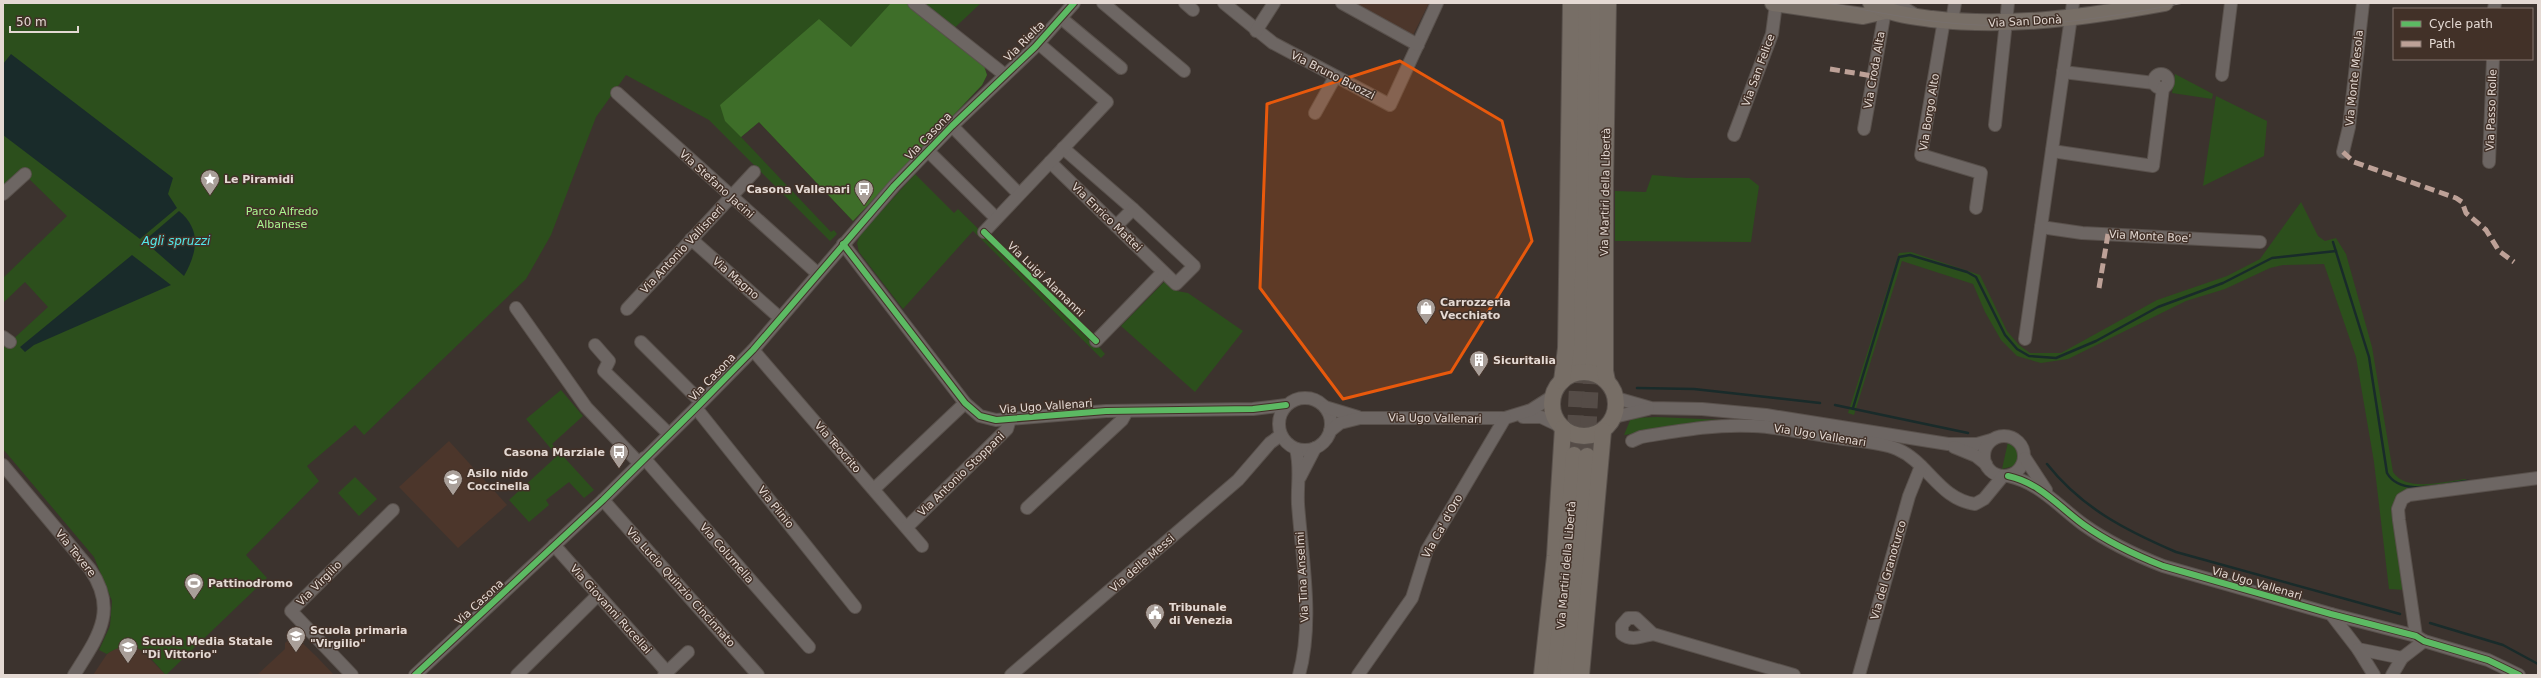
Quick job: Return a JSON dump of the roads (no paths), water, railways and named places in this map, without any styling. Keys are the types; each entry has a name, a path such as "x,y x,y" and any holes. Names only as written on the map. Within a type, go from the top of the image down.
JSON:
{"main road":[{"path":"1562,381 1566,348 1571,3"},
{"name":"Via Martiri della Libertà","path":"1583,3 1585,361 1596,3"},
{"name":"Via Martiri della Libertà","path":"1607,381 1605,371 1604,254 1608,3"},
{"name":"Via San Donà","path":"1774,3 1890,7 1920,18 1948,21 2006,22 2072,11 2165,3"},
{"path":"1542,675 1555,556 1560,473 1561,427 1552,407 1553,396 1562,381 1570,375 1584,372 1599,375 1607,381 1616,398 1614,417 1603,431 1581,675"},
{"path":"1561,427 1572,434 1582,437 1603,431"},
{"name":"Via Martiri della Libertà","path":"1555,675 1565,580 1581,456 1579,574 1568,675"}],"street":[{"name":"Via Rielta","path":"914,3 1005,75 1038,43 1074,3"},
{"path":"1103,3 1184,71"},
{"name":"Via Bruno Buozzi","path":"1224,3 1256,31 1290,53 1390,105 1437,3"},
{"path":"1256,31 1274,3"},
{"path":"1342,3 1418,45"},
{"name":"Via San Felice","path":"1734,135 1772,34 1774,3"},
{"path":"1948,21 1955,3"},
{"path":"1995,125 2008,3"},
{"path":"2222,75 2231,3"},
{"name":"Via Monte Mesola","path":"2343,152 2349,127 2362,3"},
{"name":"Via Croda Alta","path":"1864,129 1890,7"},
{"path":"2025,339 2072,11"},
{"path":"1061,18 1121,68"},
{"name":"Via Borgo Alto","path":"1948,21 1921,155 1981,173 1976,208"},
{"path":"984,232 1107,102 1038,43"},
{"name":"Via Passo Rolle","path":"2489,162 2493,60"},
{"path":"2052,151 2153,166 2158,85 2063,72"},
{"name":"Via Casona","path":"415,675 603,500 699,405 753,350 817,273 928,151 1005,75"},
{"path":"1314,113 1335,77"},
{"name":"Via Stefano Jacini","path":"617,93 817,273"},
{"path":"952,126 1019,194"},
{"path":"1063,148 1133,209 1116,226"},
{"path":"928,151 996,218"},
{"name":"Via Enrico Mattei","path":"1050,162 1176,284 1194,266 1133,209"},
{"name":"Via Antonio Vallisneri","path":"627,309 754,172"},
{"path":"3,194 25,174"},
{"name":"Via Monte Boe'","path":"2041,227 2082,233 2260,242"},
{"name":"Via Magno","path":"691,239 780,318"},
{"name":"Via Ugo Vallenari","path":"843,244 965,403 974,413 987,419 1010,419 1127,411 1253,409 1286,405"},
{"path":"1096,341 1163,272"},
{"path":"516,308 586,407 642,461"},
{"name":"Via Casona","path":"641,342 699,405"},
{"path":"594,345 609,361 604,371 669,434"},
{"name":"Via Teocrito","path":"753,350 922,546"},
{"path":"1507,418 1538,407 1553,396"},
{"path":"1304,398 1316,400 1325,407 1330,415 1330,430 1322,444 1315,448 1296,449 1283,439 1278,422 1286,405 1296,399 1304,398"},
{"name":"Via Ugo Vallenari","path":"1616,398 1651,408"},
{"path":"874,489 965,403"},
{"name":"Via Plinio","path":"699,405 855,607"},
{"name":"Via Ugo Vallenari","path":"1325,407 1360,418"},
{"name":"Via Ugo Vallenari","path":"1614,417 1651,408 1702,409 1766,414 1948,444 1977,444 2005,435 2014,438 2023,446 2025,458 2048,495"},
{"name":"Via Ugo Vallenari","path":"1253,409 1269,414 1278,422"},
{"path":"1027,508 1122,420 1127,411"},
{"name":"Via Ugo Vallenari","path":"1330,430 1340,423 1360,418 1507,418 1537,416 1561,427"},
{"name":"Via Ca' d'Oro","path":"1358,675 1412,598 1427,550 1507,418"},
{"name":"Via Antonio Stoppani","path":"907,527 1007,429 1010,419"},
{"name":"Via Ugo Vallenari","path":"1632,441 1641,437 1704,427 1761,427 1896,448 1913,457 1946,492 1957,499 1975,504 1986,496 2005,476 2020,469 2025,458"},
{"name":"Via delle Messi","path":"1011,675 1238,480 1268,446 1283,439"},
{"path":"1986,496 1990,481 1984,453 1991,440"},
{"name":"Via Ugo Vallenari","path":"1948,444 1968,452 1987,466 2005,476 2027,481 2048,495 2094,531 2139,556 2187,574 2420,638 2488,660 2519,675"},
{"name":"Via Tina Anselmi","path":"1300,478 1315,448"},
{"name":"Via Tina Anselmi","path":"1296,449 1300,478 1298,498 1306,601 1299,675"},
{"name":"Via Columella","path":"642,461 809,647"},
{"name":"Via Tevere","path":"3,465 90,569 101,588 105,609 104,620 95,641 74,675"},
{"name":"Via del Granoturco","path":"1859,675 1909,496 1921,466"},
{"path":"2392,675 2402,658 2420,638 2399,520 2398,510 2402,499 2409,495 2538,478"},
{"name":"Via Lucio Quinzio Cincinnato","path":"603,500 758,675"},
{"name":"Via Virgilio","path":"352,675 291,611 393,510"},
{"name":"Via Giovanni Rucellai","path":"554,545 666,673"},
{"path":"517,675 598,595"},
{"path":"2331,614 2358,649 2374,675"},
{"path":"1653,634 1794,675"},
{"path":"2358,649 2402,658"},
{"path":"666,673 688,652"},
{"path":"1583,655 1586,675"}],"water":[{"path":"11,54 173,178 168,194 177,208 140,239 3,135 3,64"},
{"name":"Agli spruzzi","path":"179,211 191,226 195,242 192,259 184,276 144,241"},
{"path":"132,255 171,285 34,345 25,352 20,347"}],"waterway":[{"path":"2333,242 2369,357 2387,473 2394,481 2402,485 2413,487 2436,486 2468,481"},
{"path":"1853,408 1899,257 1910,255 1967,272 1976,277 2005,335 2017,349 2029,356 2056,358 2096,341 2158,307 2223,283 2272,258 2336,251"},
{"path":"1637,388 1694,389 1820,403"},
{"path":"1835,405 1968,433"},
{"path":"2047,464 2060,480 2106,516 2139,535 2176,552 2400,614"},
{"path":"2430,623 2503,645 2538,664"}],"tunnel":[{"path":"1587,456 1592,360"},
{"path":"1574,455 1578,362"}],"tram line":[{"path":"1827,3 1902,17 1978,25 2029,25 2055,23 2184,3"}],"place":[{"name":"Le Piramidi","path":"210,196"},
{"name":"Casona Vallenari","path":"864,206"},
{"name":"Carrozzeria Vecchiato","path":"1426,325"},
{"name":"Sicuritalia","path":"1479,377"},
{"name":"Casona Marziale","path":"619,469"},
{"name":"Asilo nido Coccinella","path":"453,496"},
{"name":"Pattinodromo","path":"194,600"},
{"name":"Tribunale di Venezia","path":"1155,630"},
{"name":"Scuola primaria \"Virgilio\"","path":"296,653"},
{"name":"Scuola Media Statale \"Di Vittorio\"","path":"128,664"}],"park label":[{"name":"Parco Alfredo Albanese","path":"282,217"}]}
